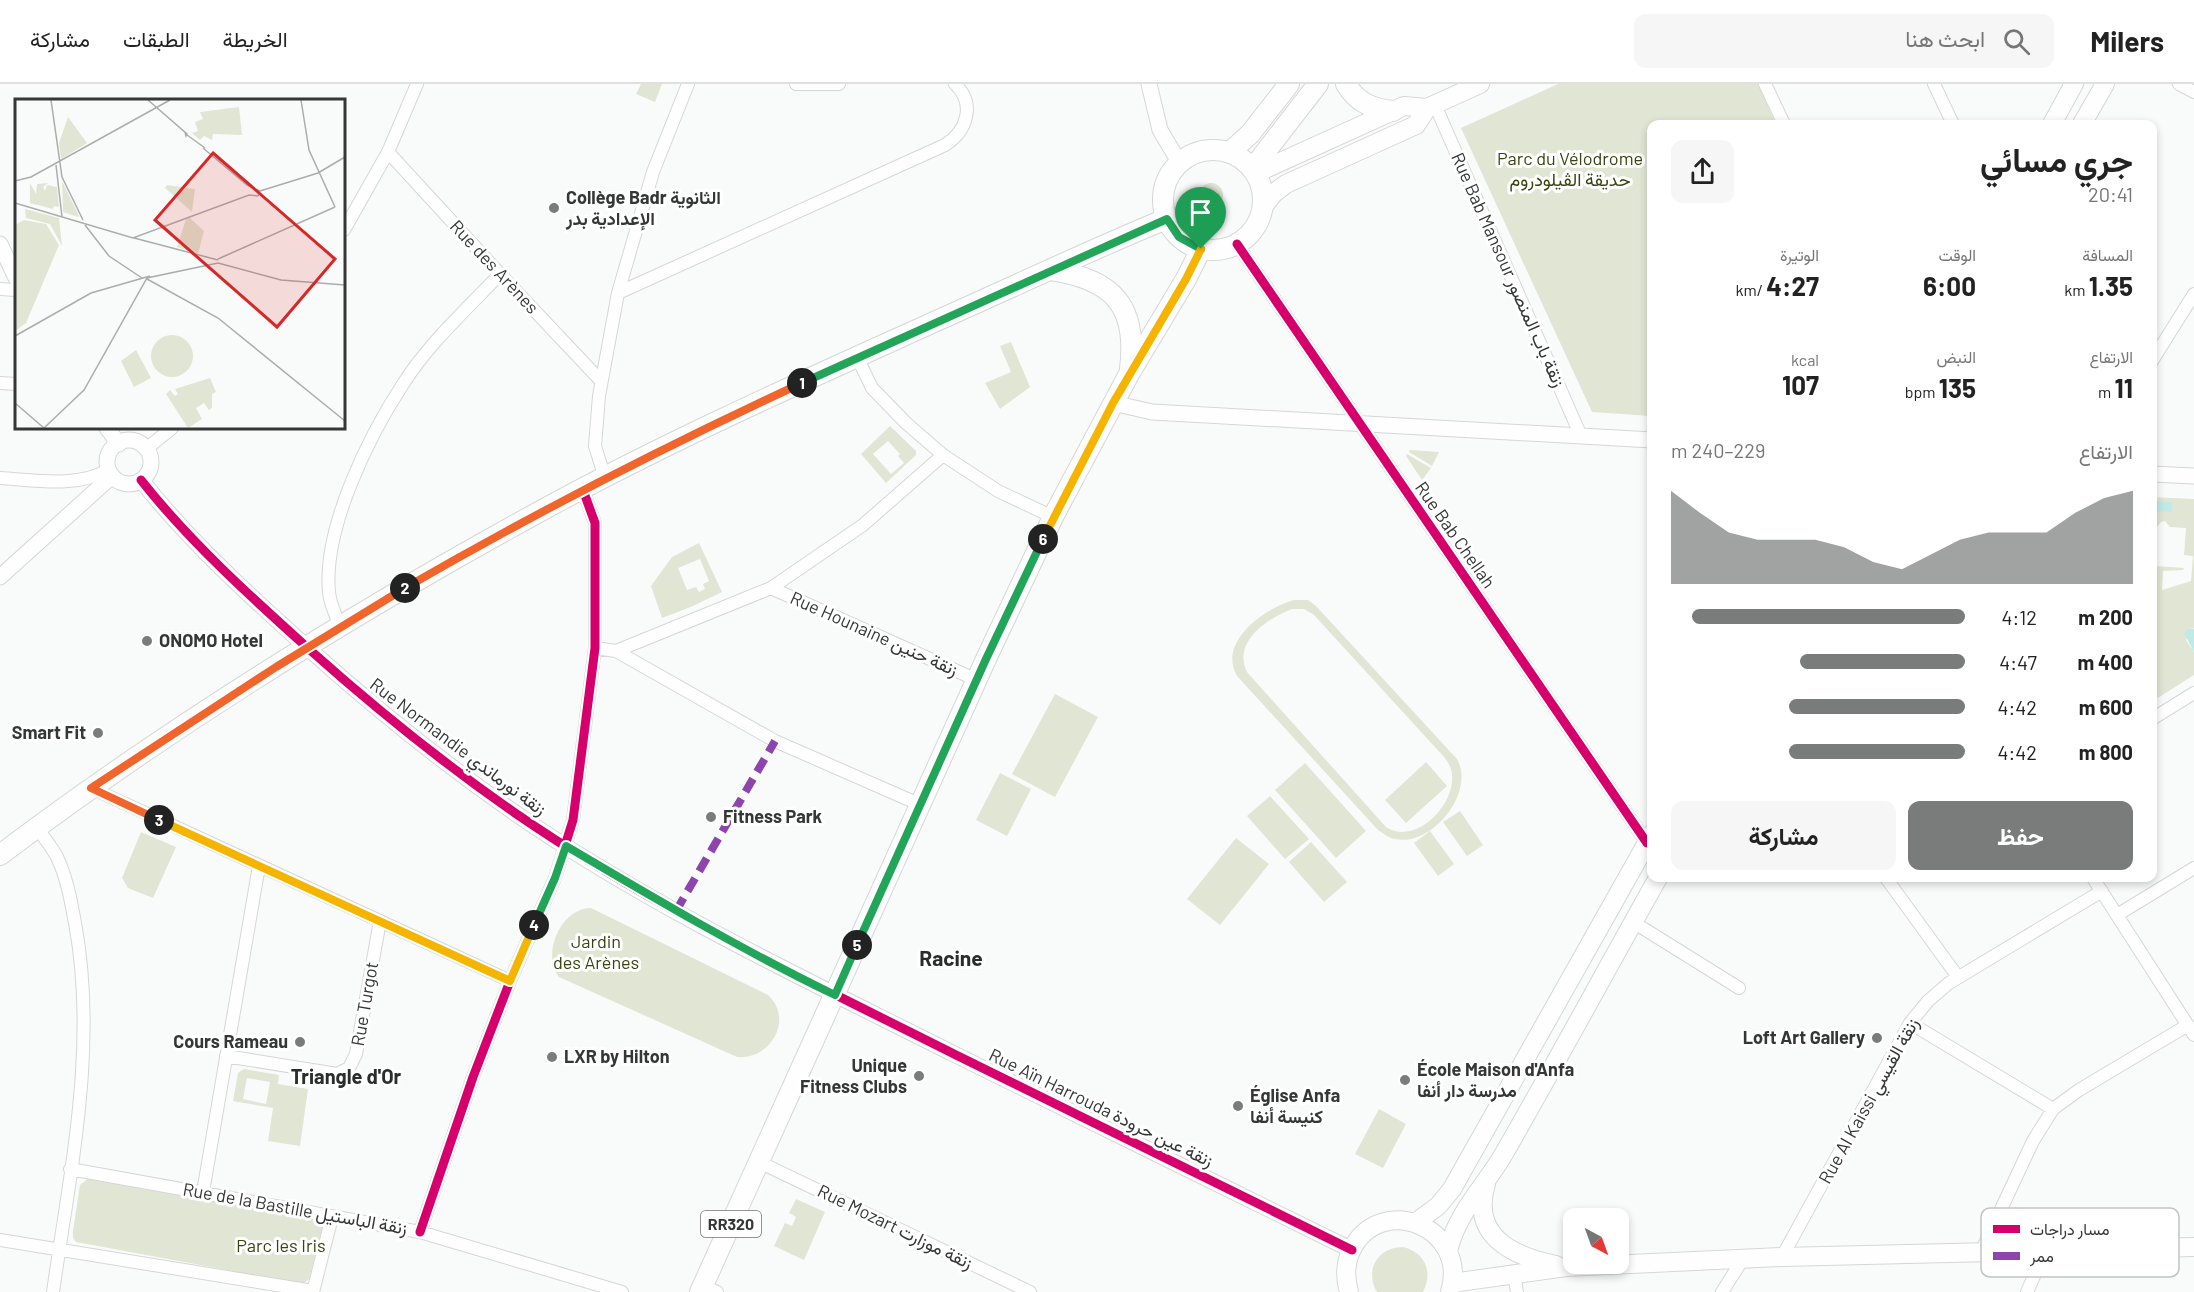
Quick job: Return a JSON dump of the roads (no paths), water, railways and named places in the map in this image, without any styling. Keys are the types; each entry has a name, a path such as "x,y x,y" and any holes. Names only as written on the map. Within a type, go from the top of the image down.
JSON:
{"main road":[{"path":"1230,152 1250,134 1289,84"},
{"path":"1255,171 1318,84"},
{"path":"1346,84 1364,103 1376,109 1394,111"},
{"path":"1255,171 1404,106 1431,106 1480,84"},
{"path":"2054,120 2074,84"},
{"path":"2084,120 2105,84"},
{"path":"1263,207 1262,188 1255,171 1243,159 1218,149 1200,151 1179,162 1168,177 1164,188 1163,199 1167,219 1179,237 1201,249 1220,250 1237,244 1256,227 1263,207 1274,193 1286,184 1416,125 1431,106"},
{"path":"0,855 91,788 307,647 445,565 673,443 856,357 1167,219"},
{"name":"RR320","path":"707,1290 759,1162 976,680 1053,517 1129,374 1186,279 1201,249"},
{"path":"1051,270 1084,276 1095,281 1119,303 1130,325 1132,348 1129,374"},
{"path":"1415,1223 1438,1206 1452,1189 1647,842"},
{"path":"1448,1251 1460,1219 1487,1180 1656,882"},
{"path":"1487,1180 1483,1197 1483,1216 1494,1236 1510,1250 1535,1260 1563,1266"},
{"path":"1349,1292 1346,1272 1352,1250 1363,1235 1379,1225 1397,1221 1415,1223 1436,1234 1448,1251 1453,1269 1451,1288 1516,1283 1563,1268"},
{"path":"2179,1247 2194,1247"},
{"path":"1629,1264 1782,1257 1981,1252"}],"street":[{"path":"345,228 388,152 417,84"},
{"path":"605,478 595,446 601,381 618,293 653,172 688,84"},
{"path":"795,84 838,84"},
{"path":"618,293 945,145 959,135 967,118 966,101 955,84"},
{"path":"1149,84 1160,130 1179,162"},
{"path":"1766,84 1782,120"},
{"path":"1934,84 1951,120"},
{"path":"2179,84 2194,92"},
{"name":"Rue Bab Mansour زنقة باب المنصور","path":"1431,106 1581,436"},
{"name":"Rue des Arènes","path":"388,152 601,381"},
{"path":"0,244 15,276"},
{"name":"Rue Bab Chellah","path":"1237,244 1358,424 1647,835"},
{"path":"340,627 330,595 329,580 334,539 351,482 374,434 403,383 427,352 500,274"},
{"path":"0,289 15,290"},
{"path":"2157,352 2194,294"},
{"path":"856,357 872,388 906,423 943,455 998,491 1053,517"},
{"path":"0,383 15,384"},
{"path":"1113,403 1152,412 1647,440"},
{"path":"108,429 118,444"},
{"path":"146,448 171,429"},
{"path":"0,478 71,481 110,473 125,484 132,484 145,477 150,466 150,455 146,448 133,441 118,444 109,454 110,473"},
{"path":"616,651 771,588 863,525 943,455"},
{"path":"2,573 110,473"},
{"path":"2157,474 2194,477"},
{"name":"Rue Normandie زنقة نورماندي","path":"141,480 165,511 281,625 364,698 434,754 516,814 566,846 668,907 783,970 835,995"},
{"path":"420,1232 473,1077 510,981 555,878 566,846 577,797 595,648 595,523 583,490"},
{"name":"Rue Hounaine زنقة حنين","path":"771,588 976,680"},
{"path":"595,648 616,651 775,741 921,805"},
{"path":"2157,716 2194,693"},
{"path":"91,788 510,981"},
{"path":"37,827 57,857 66,882 77,931 81,963 84,1053 81,1094 53,1292"},
{"path":"203,1192 259,866"},
{"path":"2117,915 2194,868"},
{"path":"1889,882 1958,977"},
{"path":"2002,1208 2033,1141 2053,1109 2079,1090 2191,1030 2096,882"},
{"name":"Rue Al Kaissi زنقة القيسي","path":"1782,1257 1910,1023 1934,995 1958,977 2102,891"},
{"name":"Rue Turgot","path":"226,1056 337,1074 349,1068 356,1054 380,921"},
{"path":"1633,922 1739,987"},
{"name":"Rue Aïn Harrouda زنقة عين حرودة","path":"835,995 1352,1250"},
{"path":"1910,1023 2053,1109"},
{"name":"Rue Mozart زنقة موزارت","path":"759,1162 1030,1292"},
{"name":"Rue de la Bastille زنقة الباستيل","path":"70,1169 420,1232 622,1292"},
{"path":"0,1240 313,1291 332,1217"},
{"path":"1722,1292 1743,1259"},
{"path":"2027,1292 2034,1277"}],"water":[{"path":"2157,501 2172,502 2172,512 2157,511"},
{"path":"2188,629 2194,629 2194,652 2184,633"}],"place":[{"name":"Collège Badr الثانوية الإعدادية بدر","path":"554,208"},
{"name":"ONOMO Hotel","path":"147,641"},
{"name":"Smart Fit","path":"98,733"},
{"name":"Fitness Park","path":"711,817"},
{"name":"Loft Art Gallery","path":"1877,1038"},
{"name":"Cours Rameau","path":"300,1042"},
{"name":"LXR by Hilton","path":"552,1057"},
{"name":"Unique Fitness Clubs","path":"919,1076"},
{"name":"École Maison d'Anfa مدرسة دار أنفا","path":"1405,1080"},
{"name":"Église Anfa كنيسة أنفا","path":"1238,1106"}],"district":[{"name":"Racine","path":"951,959"},
{"name":"Triangle d'Or","path":"346,1077"}],"park label":[{"name":"Parc du Vélodrome حديقة الڤيلودروم","path":"1570,169"},
{"name":"Jardin des Arènes","path":"596,952"},
{"name":"Parc les Iris","path":"281,1246"}]}
